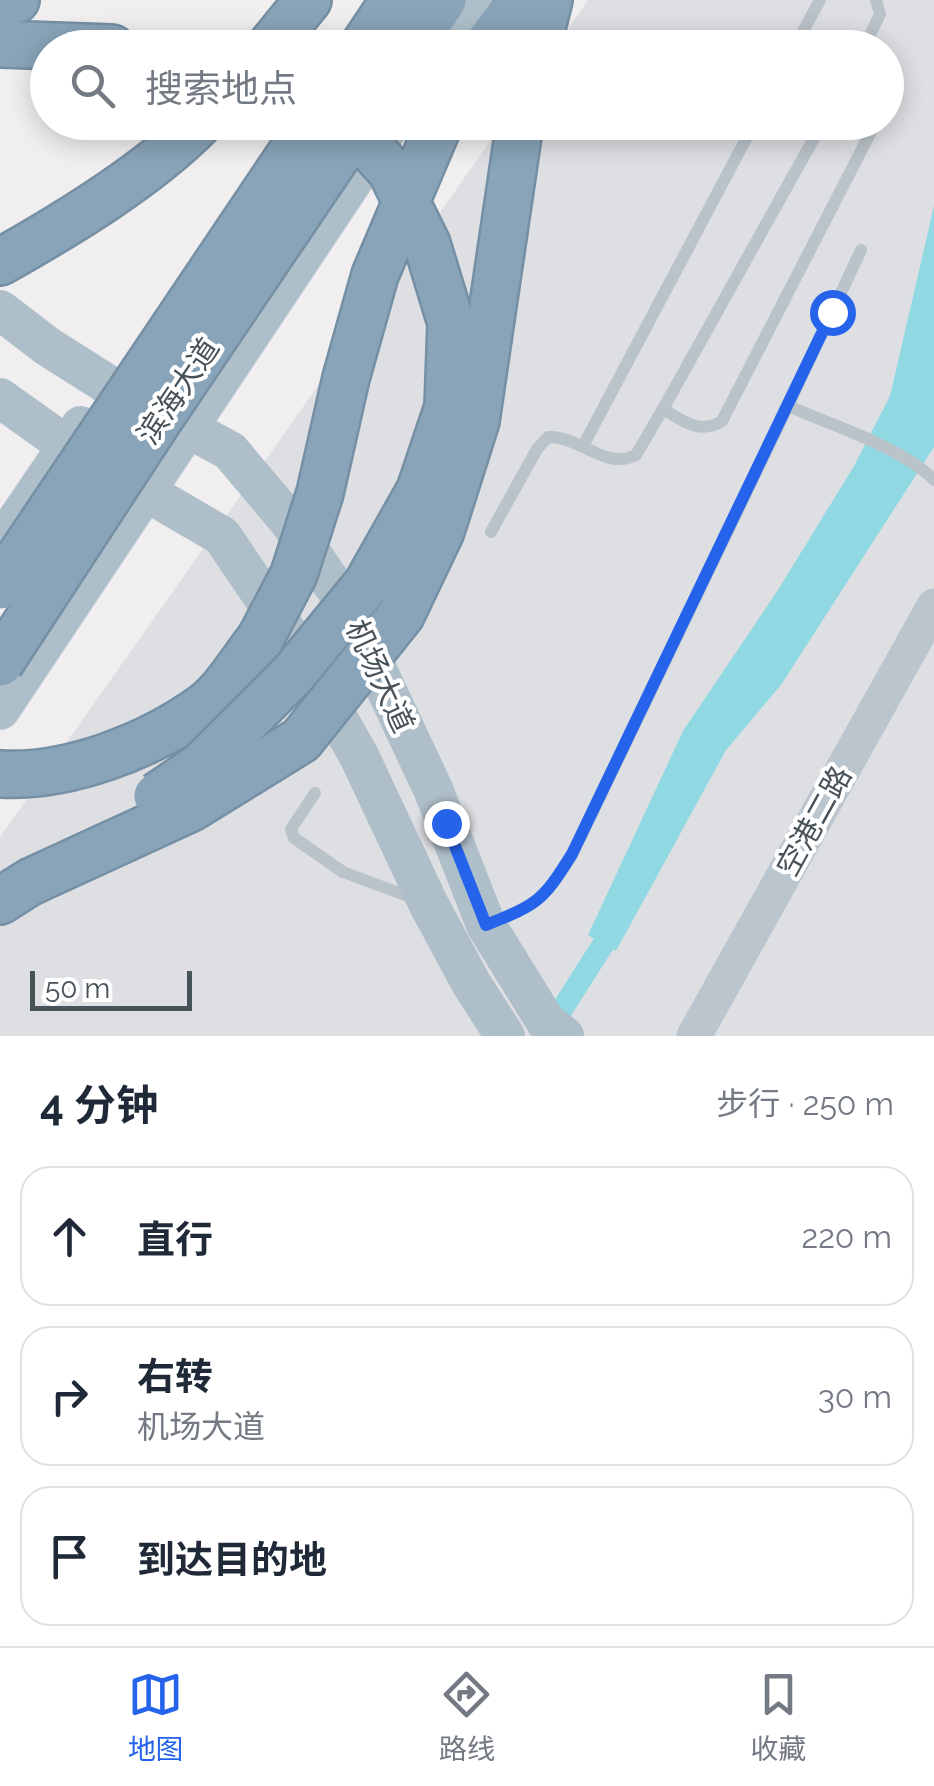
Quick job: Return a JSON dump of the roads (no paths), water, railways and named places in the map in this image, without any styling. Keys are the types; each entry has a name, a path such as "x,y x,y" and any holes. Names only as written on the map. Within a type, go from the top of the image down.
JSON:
{"highway":[{"path":"0,3 16,0"},
{"path":"284,30 308,0"},
{"path":"374,30 394,0"},
{"path":"423,30 444,0"},
{"path":"498,30 520,0"},
{"path":"542,30 549,0"},
{"path":"0,44 30,45"},
{"path":"0,262 56,230 184,140"},
{"name":"滨海大道","path":"0,586 300,140"},
{"name":"滨海大道","path":"0,663 348,140"},
{"path":"15,892 201,766 292,674 368,584 420,490 448,407 451,324 427,244 391,171 363,140"},
{"path":"0,774 24,775 117,756 207,704 260,640 294,574 320,493 346,378 375,276 432,140"},
{"path":"15,892 190,808 301,740 401,615 441,532 476,421 517,140"}],"main road":[{"path":"354,30 374,0"},
{"path":"453,30 472,0"},
{"path":"473,30 498,0"},
{"path":"0,545 278,140"},
{"path":"0,710 380,140"},
{"name":"机场大道","path":"0,310 110,386 230,452 289,521 346,604 433,789 486,925 546,1022 564,1036"},
{"name":"机场大道","path":"0,398 66,445 222,536 297,647 350,740 429,905 505,1036"},
{"name":"空港二路","path":"694,1036 934,606"}],"lane":[{"path":"804,30 820,0"},
{"path":"872,30 880,14 876,0"},
{"path":"583,446 745,140"},
{"path":"491,532 542,442 556,437 606,458 636,456 813,140"},
{"path":"663,409 691,426 714,426 722,421 867,140"},
{"path":"486,925 531,907 550,890 572,854 862,250"},
{"path":"788,406 868,440 930,475"},
{"path":"314,793 294,821 294,838 343,872 429,905"}],"water":[{"path":"934,206 934,447 781,685 726,750 616,951 588,935 683,731 778,590 854,466 890,396"}],"waterway":[{"path":"547,1033 611,932"}]}
